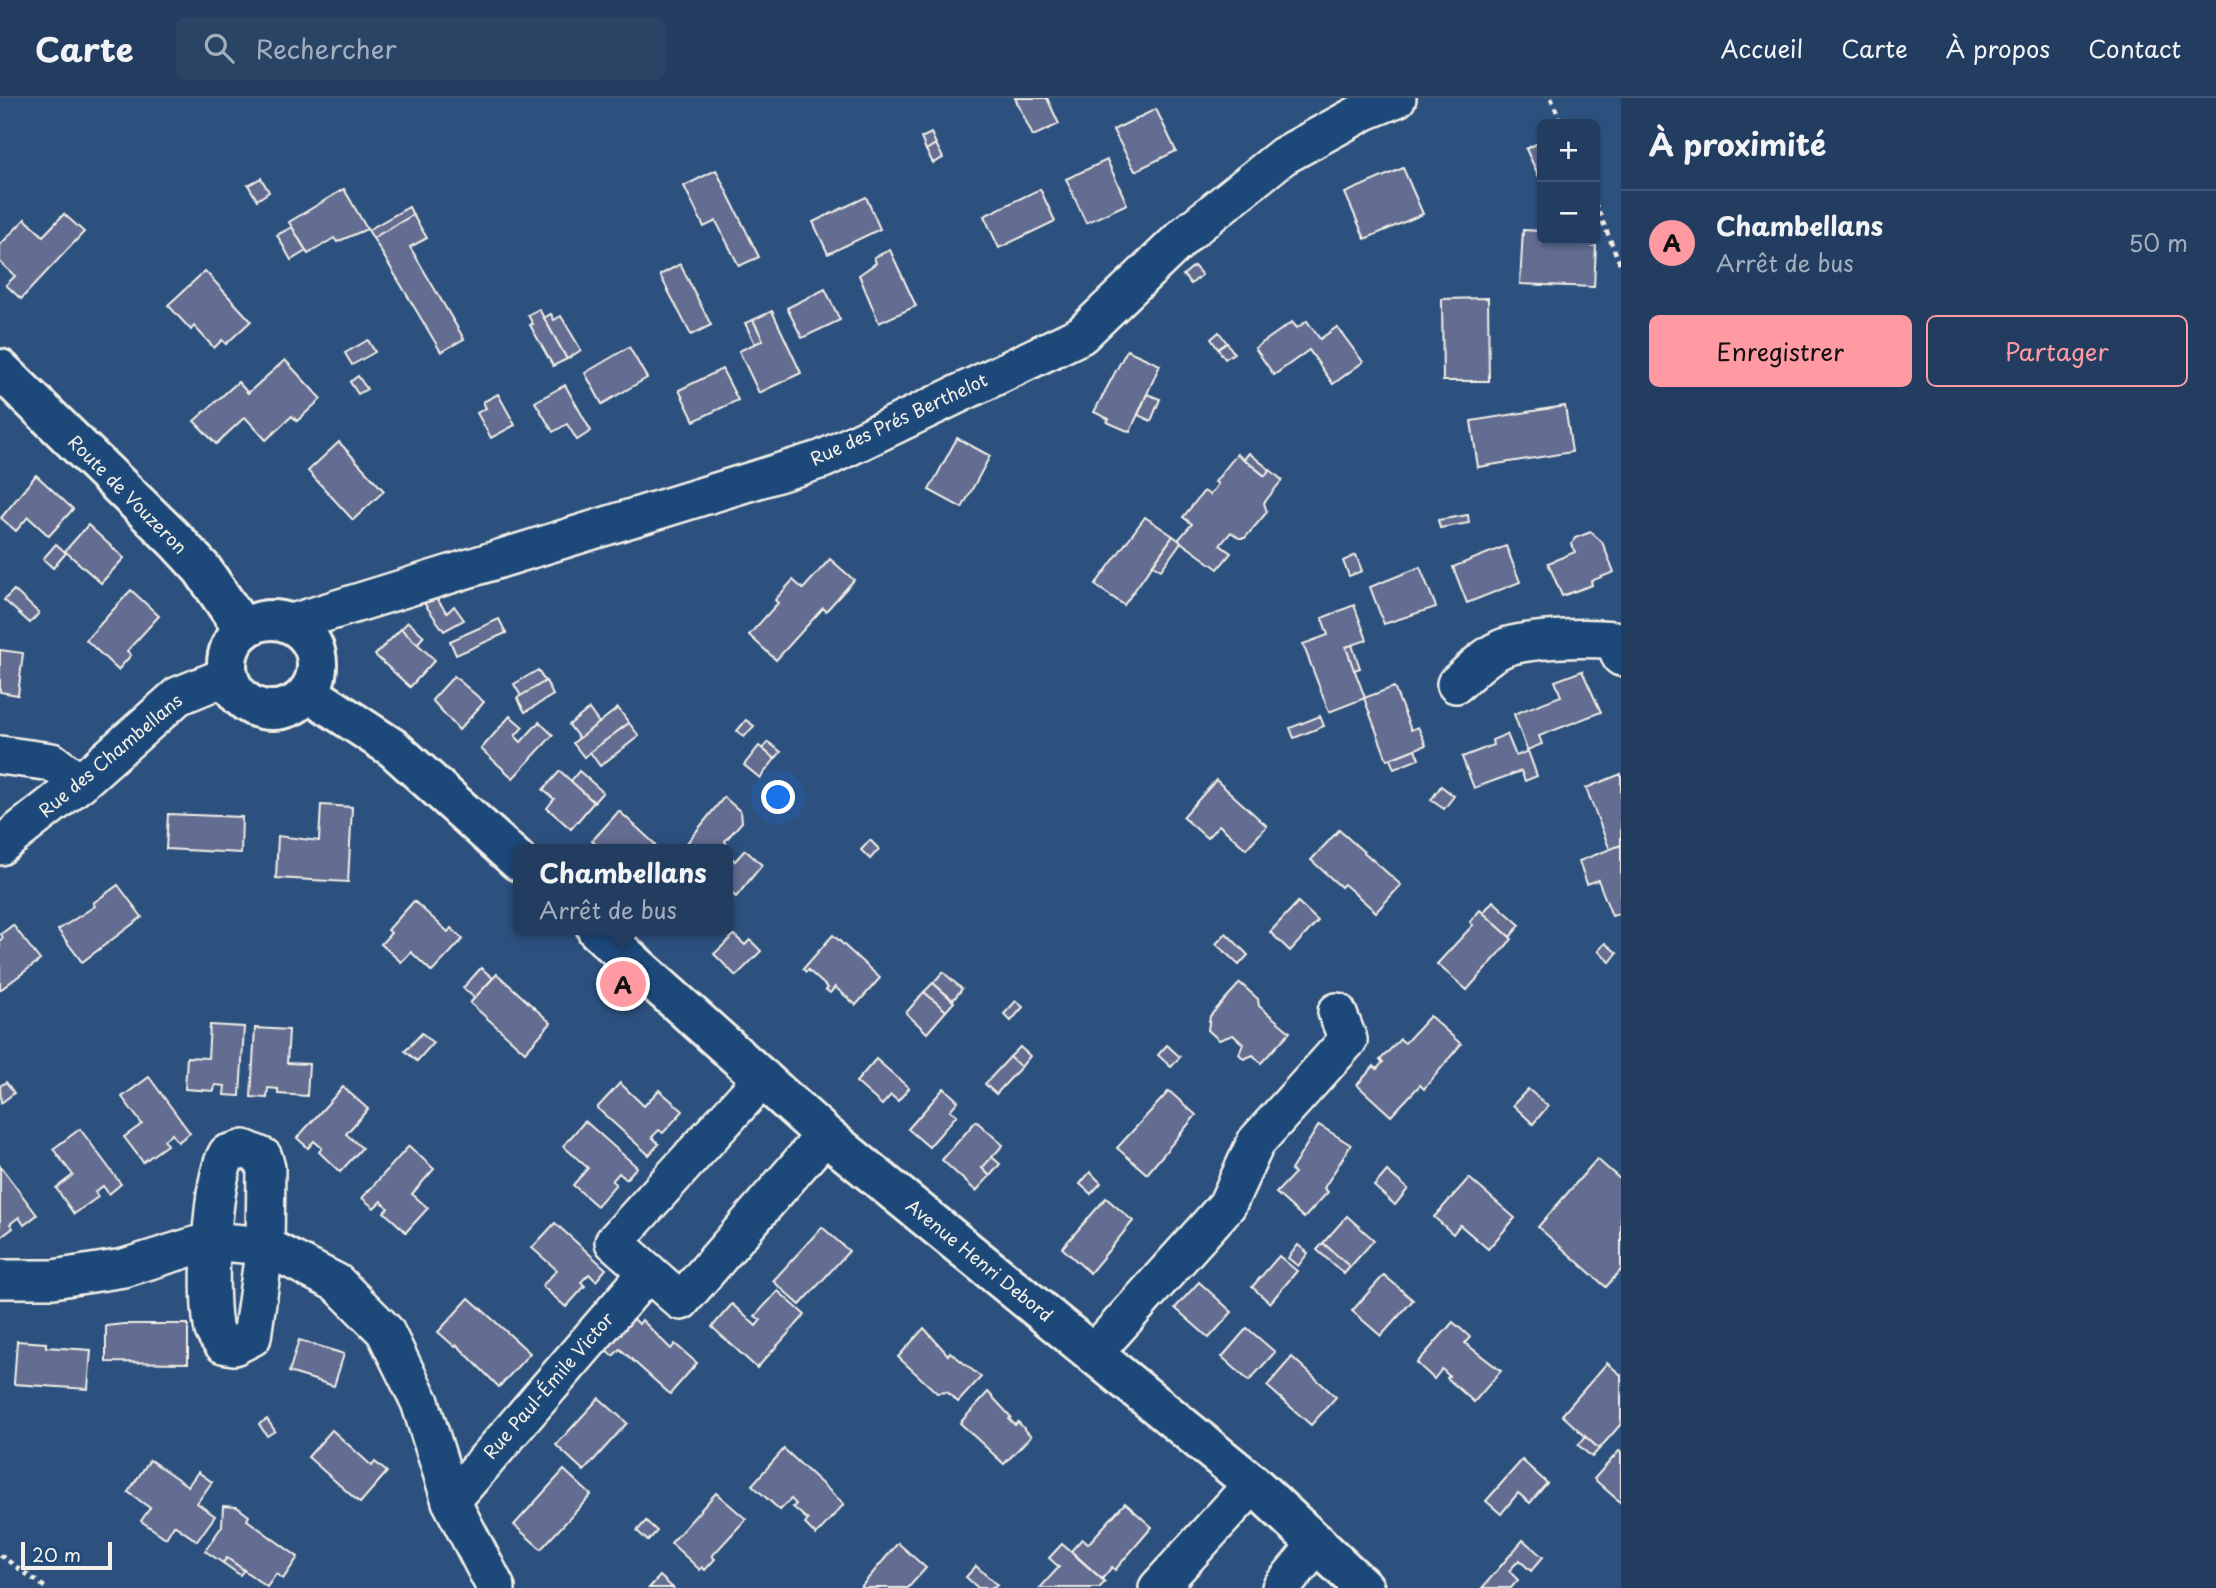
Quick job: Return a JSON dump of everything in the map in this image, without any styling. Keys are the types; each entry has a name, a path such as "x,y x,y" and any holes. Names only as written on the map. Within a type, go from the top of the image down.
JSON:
{"street":[{"name":"Rue des Prés Berthelot","path":"292,623 835,453 1081,335 1186,234 1283,156 1365,111 1396,98"},
{"name":"Route de Vouzeron","path":"0,369 177,542 202,569 243,629"},
{"path":"264,620 292,623 313,641 320,669 308,692 290,709 262,711 242,701 227,676 230,647 243,629 264,620"},
{"path":"1456,684 1500,649 1583,637 1619,645"},
{"name":"Rue des Chambellans","path":"0,846 80,783 178,696 227,676"},
{"path":"308,692 393,748 513,856"},
{"path":"0,755 52,762 80,783"},
{"name":"Avenue Henri Debord","path":"603,935 825,1135 1253,1484 1364,1588"},
{"path":"1093,1354 1227,1205 1256,1142 1348,1040 1337,1012"},
{"path":"763,1078 614,1242 681,1301 825,1135"},
{"path":"244,1149 263,1157 266,1168 265,1246 252,1337 234,1346 223,1344 215,1331 211,1241 220,1167 227,1154 244,1149"},
{"path":"0,1279 53,1279 124,1268 211,1241 265,1246 337,1283 385,1331 420,1402 451,1501 496,1588"},
{"name":"Rue Paul-Émile Victor","path":"451,1501 648,1272"},
{"path":"1158,1588 1253,1484"},
{"path":"1280,1588 1318,1543"}],"path":[{"path":"1551,98 1560,119"},
{"path":"1600,215 1621,266"},
{"path":"0,1555 46,1588"}],"building":[{"path":"1015,98 1047,98 1059,124 1033,136"},
{"path":"1156,109 1176,151 1135,171 1113,130"},
{"path":"931,133 936,144 926,150 921,138"},
{"path":"936,144 943,158 933,163 926,150"},
{"path":"1537,144 1537,172 1526,149"},
{"path":"1107,160 1127,204 1086,223 1066,179"},
{"path":"1403,168 1423,214 1365,239 1345,193"},
{"path":"716,170 759,257 739,266 716,221 704,227 684,186"},
{"path":"261,178 269,192 257,200 248,185"},
{"path":"344,189 367,229 337,242 334,238 308,254 289,222"},
{"path":"1040,189 1055,221 999,248 984,216"},
{"path":"866,197 880,229 828,254 813,222"},
{"path":"409,207 413,215 373,238 368,230"},
{"path":"64,214 84,232 21,299 6,285 15,276 0,262 0,245 25,219 43,236"},
{"path":"413,215 427,238 410,247 464,339 441,352 373,238"},
{"path":"292,227 306,251 291,260 277,235"},
{"path":"1523,230 1537,231 1537,245 1596,246 1594,287 1520,284"},
{"path":"890,250 916,306 879,323 859,275 876,263 874,257"},
{"path":"680,264 711,325 691,335 660,275"},
{"path":"1194,266 1202,275 1191,284 1183,275"},
{"path":"205,271 251,321 226,344 222,340 214,348 194,326 191,330 168,305"},
{"path":"825,289 840,320 802,338 787,308"},
{"path":"1488,298 1489,381 1443,381 1442,299"},
{"path":"539,309 567,359 553,366 530,325 533,324 528,315"},
{"path":"772,311 801,373 759,393 739,351 763,340 753,320"},
{"path":"551,314 554,320 561,316 581,350 567,359 544,318"},
{"path":"753,320 763,340 755,344 745,323"},
{"path":"1307,321 1320,339 1337,327 1363,362 1333,384 1309,350 1274,375 1255,348 1292,322 1297,328"},
{"path":"1219,332 1227,343 1218,349 1211,339"},
{"path":"368,340 375,352 352,365 345,353"},
{"path":"1227,343 1234,353 1225,359 1218,349"},
{"path":"629,347 647,378 602,404 585,373"},
{"path":"1127,350 1160,365 1130,432 1107,422 1109,419 1094,412"},
{"path":"285,360 321,399 297,421 292,416 266,440 245,417 216,444 194,421 238,382 248,393"},
{"path":"722,369 738,400 694,421 679,390"},
{"path":"358,376 367,389 358,394 350,382"},
{"path":"565,385 591,431 577,440 567,424 553,432 535,402"},
{"path":"498,394 515,425 491,438 477,413 486,408 483,402"},
{"path":"1147,394 1160,399 1151,421 1138,415"},
{"path":"1565,406 1572,452 1478,467 1471,421"},
{"path":"957,438 990,456 962,508 929,490"},
{"path":"339,442 384,491 353,520 308,471"},
{"path":"1249,453 1270,470 1265,476 1244,459"},
{"path":"1237,454 1265,476 1270,470 1282,480 1264,503 1267,512 1245,538 1239,538 1231,532 1220,545 1231,553 1218,569 1178,540 1192,524 1183,517 1204,491 1210,495 1218,484 1215,482"},
{"path":"36,475 73,509 49,536 28,517 16,531 1,518"},
{"path":"1468,515 1469,523 1440,528 1438,520"},
{"path":"1145,517 1173,536 1124,605 1095,585"},
{"path":"88,525 124,558 101,583 65,551"},
{"path":"1591,532 1602,542 1614,572 1591,581 1592,585 1562,596 1548,563 1575,552 1572,544 1575,538"},
{"path":"1173,536 1181,542 1161,570 1153,565"},
{"path":"56,544 66,553 53,568 43,559"},
{"path":"1506,546 1520,582 1467,603 1453,567"},
{"path":"1356,555 1362,571 1349,576 1343,561"},
{"path":"830,559 854,580 826,611 823,608 776,660 749,635 778,603 775,600 793,580 803,589"},
{"path":"1420,567 1436,607 1384,624 1370,587"},
{"path":"14,590 39,613 30,623 4,600"},
{"path":"131,590 159,616 127,651 131,655 118,670 86,640"},
{"path":"437,599 447,613 454,606 464,620 444,631 424,603"},
{"path":"1354,605 1367,640 1346,647 1365,698 1329,712 1303,644 1328,635 1322,618"},
{"path":"499,619 506,633 456,655 450,641"},
{"path":"408,622 424,636 417,644 401,629"},
{"path":"401,629 435,660 410,687 375,655"},
{"path":"1352,645 1360,668 1354,670 1346,647"},
{"path":"0,650 23,653 18,695 0,692"},
{"path":"538,670 545,682 521,696 514,684"},
{"path":"1582,671 1601,712 1539,736 1542,744 1527,750 1514,714 1561,696 1555,681"},
{"path":"454,676 484,702 459,730 432,700"},
{"path":"546,681 553,695 525,712 517,698"},
{"path":"1394,687 1411,730 1418,727 1426,745 1387,760 1364,698"},
{"path":"618,708 629,723 584,757 573,743"},
{"path":"589,709 599,723 579,738 569,725"},
{"path":"510,716 523,727 515,736 521,742 539,722 553,735 513,778 481,749"},
{"path":"1320,716 1324,726 1294,738 1290,728"},
{"path":"746,720 754,726 744,737 737,731"},
{"path":"629,723 639,736 600,766 590,752"},
{"path":"1507,734 1516,756 1528,751 1537,776 1525,781 1521,771 1474,788 1462,757 1493,745 1492,740"},
{"path":"768,742 781,752 775,759 762,749"},
{"path":"759,746 775,759 760,778 744,765"},
{"path":"1415,749 1419,759 1394,769 1390,759"},
{"path":"560,771 594,802 571,829 547,808 554,799 543,790"},
{"path":"579,771 603,792 594,802 571,781"},
{"path":"1621,774 1621,845 1610,850 1586,788"},
{"path":"1216,780 1267,826 1246,849 1219,825 1207,838 1183,817"},
{"path":"1441,786 1454,796 1444,809 1431,800"},
{"path":"724,797 741,812 742,822 725,841 726,844 686,844"},
{"path":"321,805 352,807 348,882 276,878 278,836 319,841"},
{"path":"619,811 655,844 595,844 592,841"},
{"path":"168,814 242,817 241,853 166,849"},
{"path":"1339,830 1401,885 1376,912 1344,884 1341,887 1311,860"},
{"path":"870,840 879,849 870,859 861,850"},
{"path":"1621,845 1621,913 1612,916 1598,880 1587,884 1579,861"},
{"path":"745,850 762,865 736,897 733,894 733,859 735,861"},
{"path":"118,885 142,917 82,962 58,930 95,906 93,903"},
{"path":"414,901 448,932 451,928 463,939 432,972 411,952 401,962 381,944 391,933 388,930"},
{"path":"1493,901 1520,925 1510,937 1483,913"},
{"path":"1298,902 1318,921 1290,951 1270,932"},
{"path":"1480,910 1512,939 1467,990 1437,964 1473,925 1470,922"},
{"path":"13,925 40,960 0,990 1,934"},
{"path":"1226,933 1248,955 1239,965 1216,944"},
{"path":"734,935 745,945 750,940 761,951 736,976 714,954"},
{"path":"833,935 880,978 856,1005 835,987 830,993 808,970 806,972 803,969"},
{"path":"1605,943 1617,953 1610,962 1598,951"},
{"path":"481,968 493,978 475,998 463,988"},
{"path":"943,972 962,989 953,1000 933,983"},
{"path":"497,974 551,1023 525,1052 470,1003"},
{"path":"933,983 954,1002 946,1011 924,992"},
{"path":"1240,983 1258,999 1259,1006 1290,1032 1261,1063 1253,1055 1244,1059 1239,1054 1243,1044 1233,1035 1219,1040 1208,1030 1210,1016"},
{"path":"924,992 946,1011 927,1033 906,1013"},
{"path":"1016,1001 1023,1007 1011,1021 1004,1014"},
{"path":"1430,1016 1461,1044 1424,1089 1420,1085 1391,1116 1357,1085 1374,1066 1377,1069 1383,1062 1380,1060 1400,1039 1405,1043"},
{"path":"210,1025 244,1027 240,1096 224,1095 225,1086 215,1085 214,1091 185,1089 187,1057 208,1058"},
{"path":"255,1028 289,1030 287,1063 309,1064 307,1096 278,1094 278,1089 268,1088 267,1098 251,1097"},
{"path":"422,1033 433,1043 417,1061 405,1051"},
{"path":"1167,1045 1180,1057 1171,1067 1158,1055"},
{"path":"1020,1047 1030,1056 1021,1067 1010,1057"},
{"path":"1010,1057 1021,1067 996,1094 985,1084"},
{"path":"876,1059 909,1088 898,1101 891,1095 882,1105 856,1082"},
{"path":"149,1077 190,1133 178,1142 172,1134 164,1140 167,1145 143,1162 124,1137 142,1124 122,1097"},
{"path":"6,1082 14,1093 1,1103 0,1086"},
{"path":"620,1083 644,1106 659,1090 683,1111 663,1133 659,1130 652,1137 659,1144 649,1155 597,1108"},
{"path":"343,1087 368,1109 346,1134 362,1148 340,1172 319,1152 322,1148 314,1141 308,1148 297,1138"},
{"path":"944,1088 958,1101 950,1110 957,1115 929,1147 908,1129"},
{"path":"1528,1089 1548,1106 1533,1124 1513,1105"},
{"path":"1169,1091 1196,1115 1147,1174 1117,1148"},
{"path":"585,1121 637,1167 626,1179 619,1173 612,1181 616,1184 597,1206 573,1185 588,1168 563,1146"},
{"path":"976,1121 1003,1145 982,1168 990,1176 976,1191 942,1160"},
{"path":"1319,1125 1351,1145 1324,1188 1328,1192 1304,1218 1276,1193 1295,1173 1291,1170"},
{"path":"80,1129 121,1184 109,1194 103,1186 95,1192 98,1197 74,1214 56,1188 73,1175 53,1149"},
{"path":"409,1146 434,1169 412,1194 428,1208 406,1232 384,1212 388,1208 381,1201 374,1208 362,1198"},
{"path":"992,1157 1000,1164 990,1176 982,1168"},
{"path":"1597,1159 1621,1180 1621,1270 1606,1287 1538,1227"},
{"path":"0,1166 37,1215 24,1225 19,1217 10,1224 13,1228 0,1238"},
{"path":"1387,1171 1408,1189 1395,1205 1374,1186"},
{"path":"1090,1172 1101,1183 1091,1194 1080,1184"},
{"path":"1469,1178 1515,1218 1488,1249 1460,1225 1453,1234 1434,1217"},
{"path":"1106,1198 1133,1221 1090,1273 1062,1248"},
{"path":"1347,1216 1374,1240 1350,1267 1323,1243"},
{"path":"555,1223 606,1269 596,1281 589,1274 581,1282 585,1286 566,1307 542,1286 557,1270 532,1248"},
{"path":"822,1227 849,1251 800,1305 773,1281"},
{"path":"1323,1243 1350,1267 1344,1274 1317,1250"},
{"path":"1298,1245 1308,1253 1298,1266 1288,1258"},
{"path":"1279,1256 1297,1271 1270,1303 1252,1287"},
{"path":"1384,1275 1413,1300 1381,1336 1352,1311"},
{"path":"1199,1282 1232,1312 1209,1338 1175,1308"},
{"path":"778,1291 805,1315 757,1368 712,1327 732,1304 756,1326 761,1320 755,1316"},
{"path":"469,1298 530,1353 499,1387 457,1345 455,1347 438,1332"},
{"path":"628,1313 639,1324 642,1320 671,1349 675,1344 697,1363 670,1394 620,1349 613,1356 599,1344"},
{"path":"1453,1322 1470,1337 1465,1343 1501,1371 1474,1402 1447,1378 1449,1376 1442,1369 1434,1379 1417,1363"},
{"path":"188,1324 188,1363 106,1362 106,1326"},
{"path":"924,1328 948,1355 950,1352 981,1377 958,1402 947,1392 937,1393 898,1357"},
{"path":"1247,1328 1275,1352 1249,1381 1222,1357"},
{"path":"299,1340 344,1354 334,1386 289,1372"},
{"path":"17,1341 46,1343 46,1347 91,1350 88,1389 14,1384"},
{"path":"1292,1357 1336,1397 1311,1425 1267,1386"},
{"path":"1607,1363 1621,1375 1621,1424 1599,1449 1562,1415"},
{"path":"988,1392 1011,1417 1009,1419 1015,1425 1018,1422 1031,1436 1004,1464 960,1423"},
{"path":"599,1398 627,1423 584,1471 556,1445"},
{"path":"267,1419 275,1431 267,1436 259,1424"},
{"path":"332,1430 372,1466 375,1462 387,1472 360,1503 308,1457"},
{"path":"1586,1437 1599,1449 1592,1457 1578,1445"},
{"path":"784,1449 844,1504 816,1535 805,1524 808,1520 793,1507 796,1504 791,1499 780,1510 752,1485"},
{"path":"1619,1451 1621,1452 1621,1503 1594,1479"},
{"path":"150,1460 188,1486 198,1472 212,1482 197,1503 215,1516 197,1541 174,1525 166,1538 141,1521 150,1508 128,1492"},
{"path":"1522,1460 1547,1483 1530,1503 1518,1493 1501,1514 1486,1501"},
{"path":"564,1470 591,1495 541,1549 514,1525"},
{"path":"716,1493 746,1519 712,1556 715,1559 705,1570 702,1567 700,1570 671,1543"},
{"path":"1125,1503 1152,1527 1115,1570 1112,1567 1102,1579 1071,1551 1082,1539 1088,1544"},
{"path":"223,1506 237,1507 249,1516 247,1520 298,1557 283,1579 276,1574 267,1587 227,1558 223,1563 205,1551 222,1526"},
{"path":"646,1521 657,1531 648,1541 637,1531"},
{"path":"1523,1540 1543,1557 1531,1571 1519,1560 1509,1571 1518,1580 1511,1588 1482,1588"},
{"path":"898,1543 926,1568 908,1588 860,1588"},
{"path":"1062,1544 1105,1582 1099,1588 1040,1588 1059,1567 1049,1558"},
{"path":"227,1558 244,1570 240,1575 223,1563"},
{"path":"976,1566 997,1585 994,1588 978,1588 966,1577"},
{"path":"660,1576 673,1588 649,1588"}],"place":[{"name":"Chambellans","path":"623,984"}]}
